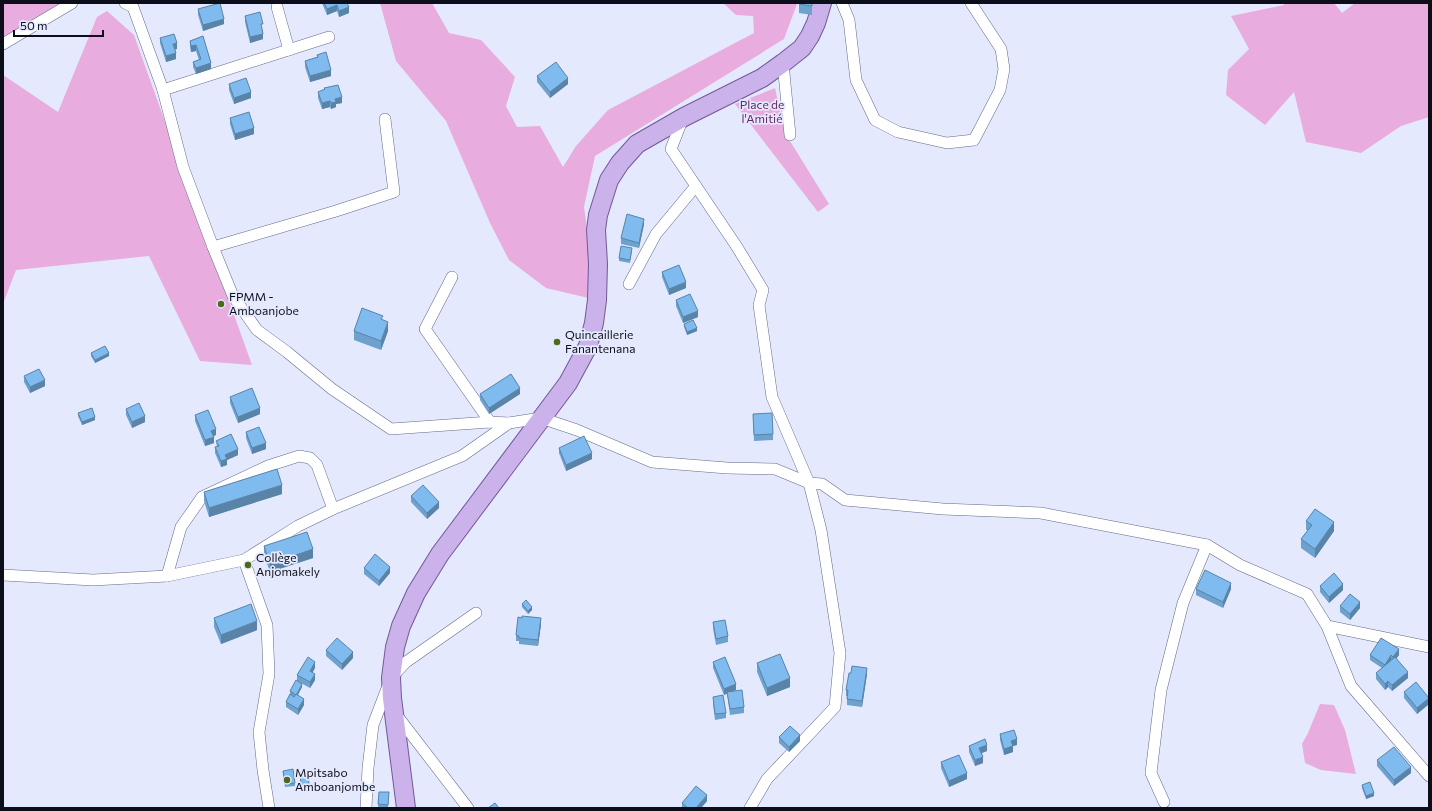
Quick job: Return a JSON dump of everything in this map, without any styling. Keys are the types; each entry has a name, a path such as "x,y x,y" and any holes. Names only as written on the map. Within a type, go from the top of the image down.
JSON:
{"main road":[{"path":"406,808 392,698 391,678 395,647 401,626 416,592 440,554 568,383 588,346 594,323 597,300 598,264 596,230 598,215 609,180 620,163 637,144 684,117 762,78 802,48 816,24 822,3"}],"street":[{"path":"3,44 72,3"},
{"path":"842,3 849,20 856,80 875,120 898,132 947,143 974,140 1000,90 1004,69 1001,49 971,3"},
{"path":"131,4 163,90 183,167 233,296 257,330 287,352 332,389 391,429 490,422 509,423 541,418 577,430 652,462 727,468 775,469 809,483 822,484 845,500 943,509 1040,513 1207,545 1240,565 1307,594 1327,626 1351,686 1429,776"},
{"path":"277,6 290,50"},
{"path":"163,90 329,37"},
{"path":"783,63 790,135"},
{"path":"684,117 671,149 695,187 737,247 763,290 759,305 772,397 809,483 820,530 840,653 835,707 767,779 750,808"},
{"path":"213,247 336,211 394,192 385,119"},
{"path":"629,284 656,234 695,187"},
{"path":"452,276 425,329 490,422"},
{"path":"3,575 93,580 166,576 244,560 298,526 333,509 462,456 509,423"},
{"path":"166,576 180,527 202,497 268,466 299,456 310,458 317,465 333,509"},
{"path":"1164,802 1152,773 1161,690 1183,603 1207,545"},
{"path":"244,560 267,625 268,674 260,732 263,770 269,808"},
{"path":"366,808 368,768 373,725 391,678 406,662 476,613"},
{"path":"1327,626 1429,647"},
{"path":"395,713 468,808"}],"green space":[{"path":"3,3 72,3 3,41"},
{"path":"380,3 432,3 449,33 481,40 515,77 506,106 517,127 540,126 563,167 576,146 608,110 754,33 753,16 736,15 723,3 797,4 784,39 595,156 584,207 597,300 546,288 509,260 490,223 446,121 396,61"},
{"path":"1284,3 1334,3 1342,13 1355,3 1429,3 1429,117 1401,126 1361,153 1306,142 1294,92 1265,125 1226,95 1228,70 1249,49 1231,16 1284,5"},
{"path":"107,11 134,35 252,365 200,361 149,256 16,270 3,304 3,75 58,112 97,17"},
{"name":"Place de l'Amitié","path":"775,88 785,133 829,204 818,212 735,104"},
{"path":"1320,704 1334,705 1345,730 1356,774 1321,770 1305,763 1302,744"}],"building":[{"path":"220,3 224,19 203,25 198,9"},
{"path":"324,3 347,3 349,7 339,11 337,5 327,9"},
{"path":"812,3 812,6 799,4"},
{"path":"260,12 263,24 261,24 263,34 250,37 245,16"},
{"path":"174,34 177,43 173,44 176,53 166,56 160,38"},
{"path":"203,36 211,63 196,68 193,62 201,59 196,45 191,46 190,41"},
{"path":"326,52 331,70 310,76 305,61 318,57 317,55"},
{"path":"556,62 568,78 550,92 537,76"},
{"path":"246,78 251,92 234,98 229,84"},
{"path":"338,85 342,97 335,99 336,102 331,103 330,101 322,103 318,92 325,89 324,88"},
{"path":"249,112 254,128 235,134 230,118"},
{"path":"627,214 644,219 639,243 621,238"},
{"path":"621,246 632,248 630,260 619,258"},
{"path":"679,265 686,282 669,289 662,272"},
{"path":"690,294 698,311 683,317 676,300"},
{"path":"362,308 383,316 381,319 388,322 381,341 354,331"},
{"path":"693,320 697,328 687,332 684,324"},
{"path":"105,346 109,353 95,360 91,353"},
{"path":"39,369 45,380 30,387 24,376"},
{"path":"511,374 520,388 489,408 480,394"},
{"path":"252,388 260,408 238,417 230,397"},
{"path":"139,403 145,416 132,422 126,409"},
{"path":"92,408 95,417 82,422 78,413"},
{"path":"208,410 216,429 211,431 214,437 205,440 195,415"},
{"path":"772,413 773,434 754,435 753,414"},
{"path":"259,427 266,443 252,448 246,432"},
{"path":"231,434 238,449 225,455 227,459 221,461 215,447 219,446 216,441"},
{"path":"584,436 592,453 566,465 559,448"},
{"path":"277,469 282,485 209,508 204,492"},
{"path":"423,485 439,502 427,513 411,496"},
{"path":"1315,509 1334,522 1315,549 1301,539 1312,525 1306,521"},
{"path":"307,532 313,549 270,564 264,546"},
{"path":"375,554 390,567 379,581 364,568"},
{"path":"1205,570 1231,583 1223,602 1196,589"},
{"path":"1334,573 1343,584 1329,597 1320,586"},
{"path":"1350,594 1360,602 1350,614 1340,606"},
{"path":"526,600 532,607 528,611 522,604"},
{"path":"251,604 257,621 221,635 214,618"},
{"path":"522,616 541,618 538,640 519,638 519,636 516,635 518,617 522,618"},
{"path":"725,620 728,636 716,639 713,622"},
{"path":"337,638 353,652 342,664 326,650"},
{"path":"1381,638 1399,649 1393,657 1391,655 1385,665 1370,655"},
{"path":"780,654 790,678 767,688 757,663"},
{"path":"308,657 315,662 310,671 315,674 310,682 297,675"},
{"path":"725,657 736,684 724,689 713,662"},
{"path":"1395,657 1408,672 1392,685 1388,681 1385,684 1376,673"},
{"path":"852,666 867,668 862,701 847,699 848,690 846,690 849,673 851,673"},
{"path":"296,680 302,684 296,695 290,691"},
{"path":"1416,682 1429,698 1417,708 1404,692"},
{"path":"742,690 744,707 730,709 727,692"},
{"path":"290,694 294,697 296,694 304,699 298,709 286,702"},
{"path":"723,695 726,713 715,714 713,697"},
{"path":"790,726 800,735 789,747 779,737"},
{"path":"1014,730 1017,739 1011,741 1013,746 1004,749 1000,734"},
{"path":"985,739 987,745 979,748 983,757 975,760 969,746"},
{"path":"1394,747 1411,767 1394,780 1377,760"},
{"path":"959,755 967,773 949,781 941,762"},
{"path":"293,769 295,783 285,784 283,771"},
{"path":"300,772 308,772 309,785 301,785"},
{"path":"1370,782 1374,793 1366,796 1362,785"},
{"path":"696,786 707,795 696,808 688,808 682,803"},
{"path":"379,792 389,792 388,805 378,804"},
{"path":"495,803 499,808 488,808"}],"place":[{"name":"FPMM - Amboanjobe","path":"221,304"},
{"name":"Quincaillerie Fanantenana","path":"557,342"},
{"name":"Collège Anjomakely","path":"248,565"},
{"name":"Mpitsabo Amboanjombe","path":"287,780"}]}
